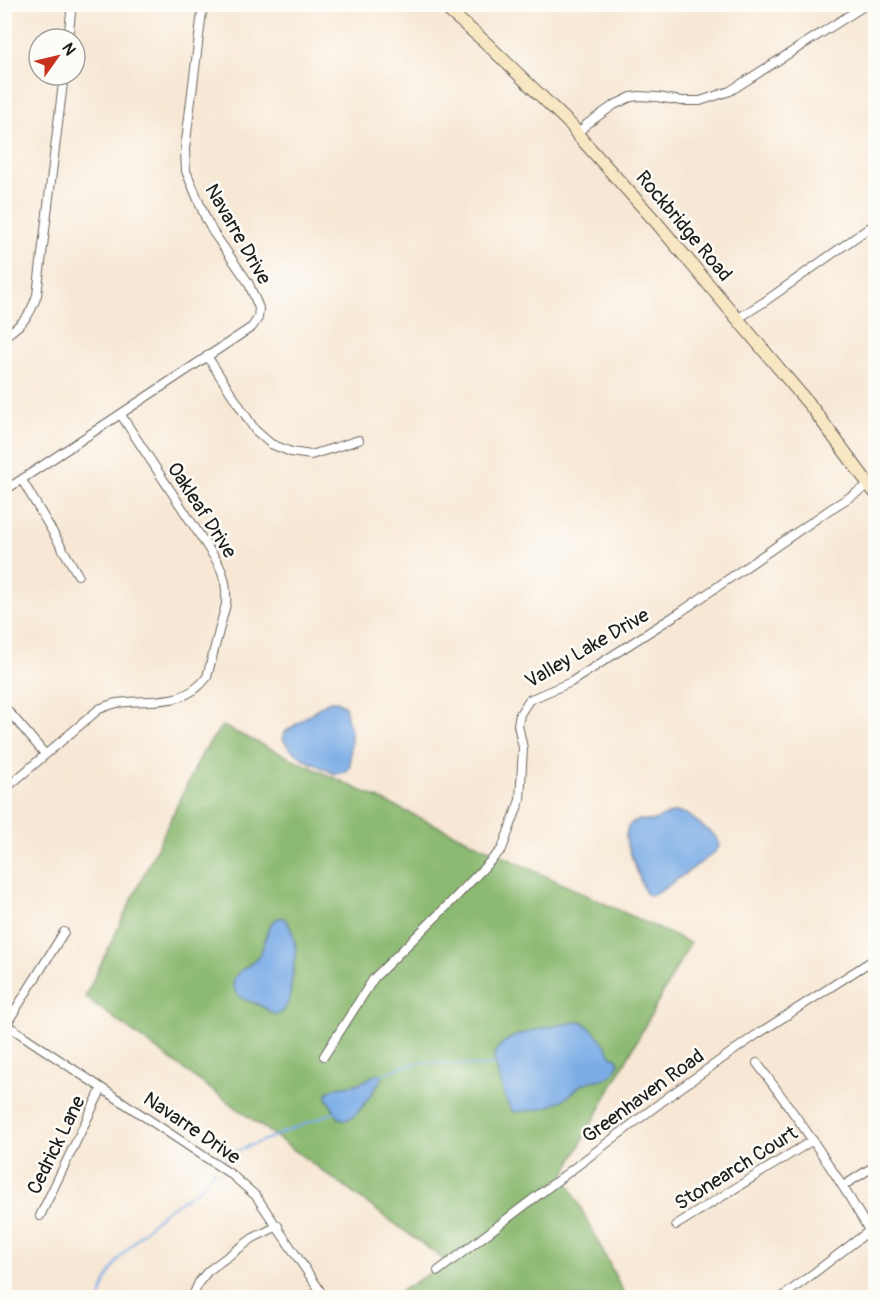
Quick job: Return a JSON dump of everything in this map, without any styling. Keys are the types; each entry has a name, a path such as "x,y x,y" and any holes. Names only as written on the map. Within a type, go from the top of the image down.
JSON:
{"main road":[{"name":"Rockbridge Road","path":"441,4 492,48 572,126 622,182 813,409 872,490"}],"street":[{"path":"69,27 72,4"},
{"name":"Navarre Drive","path":"4,491 252,327 258,318 260,308 248,282 213,232 186,171 184,149 203,4"},
{"path":"577,134 614,105 631,98 639,96 700,101 730,91 867,4"},
{"path":"4,337 21,325 29,314 37,295 63,87"},
{"path":"737,319 876,223"},
{"path":"207,356 255,430 272,444 291,452 311,455 359,440"},
{"name":"Oakleaf Drive","path":"4,790 99,709 115,703 173,699 192,692 207,677 226,604 226,583 218,563 121,415"},
{"path":"22,480 78,576"},
{"name":"Valley Lake Drive","path":"324,1056 374,978 502,849 520,800 523,748 518,725 520,714 529,700 571,682 682,611 829,510 872,490"},
{"path":"4,706 45,754"},
{"path":"5,1025 63,932"},
{"name":"Greenhaven Road","path":"438,1271 672,1094 756,1035 876,958"},
{"name":"Navarre Drive","path":"5,1025 232,1175 256,1196 325,1298"},
{"path":"757,1063 813,1140 876,1243"},
{"name":"Cedrick Lane","path":"40,1216 102,1088"},
{"name":"Stonearch Court","path":"676,1225 813,1140"},
{"path":"843,1186 876,1165"},
{"path":"192,1298 199,1282 208,1271 253,1238 278,1226"},
{"path":"781,1298 869,1231"}],"green space":[{"path":"222,726 690,943 564,1175 626,1297 392,1297 447,1262 85,997 203,752"}],"water":[{"path":"330,701 337,701 345,706 351,731 350,766 347,771 335,774 306,760 289,748 283,739 285,732"},
{"path":"675,812 687,814 715,836 719,847 713,854 659,892 648,895 627,844 628,827 639,820 651,821"},
{"path":"278,918 284,918 289,925 296,950 289,1001 282,1012 276,1015 258,1004 241,998 233,983 237,974 259,955 270,925"},
{"path":"582,1021 599,1037 612,1057 619,1062 616,1070 602,1079 586,1082 569,1096 548,1107 513,1112 506,1100 495,1063 494,1055 499,1047 519,1035 546,1027"},
{"path":"380,1073 383,1077 358,1112 349,1119 339,1118 327,1098 327,1093 340,1087 362,1082"}],"waterway":[{"path":"382,1075 401,1067 423,1062 495,1065"},
{"path":"223,1162 234,1152 335,1112"},
{"path":"100,1298 117,1261 164,1212 198,1190 215,1170"}]}
